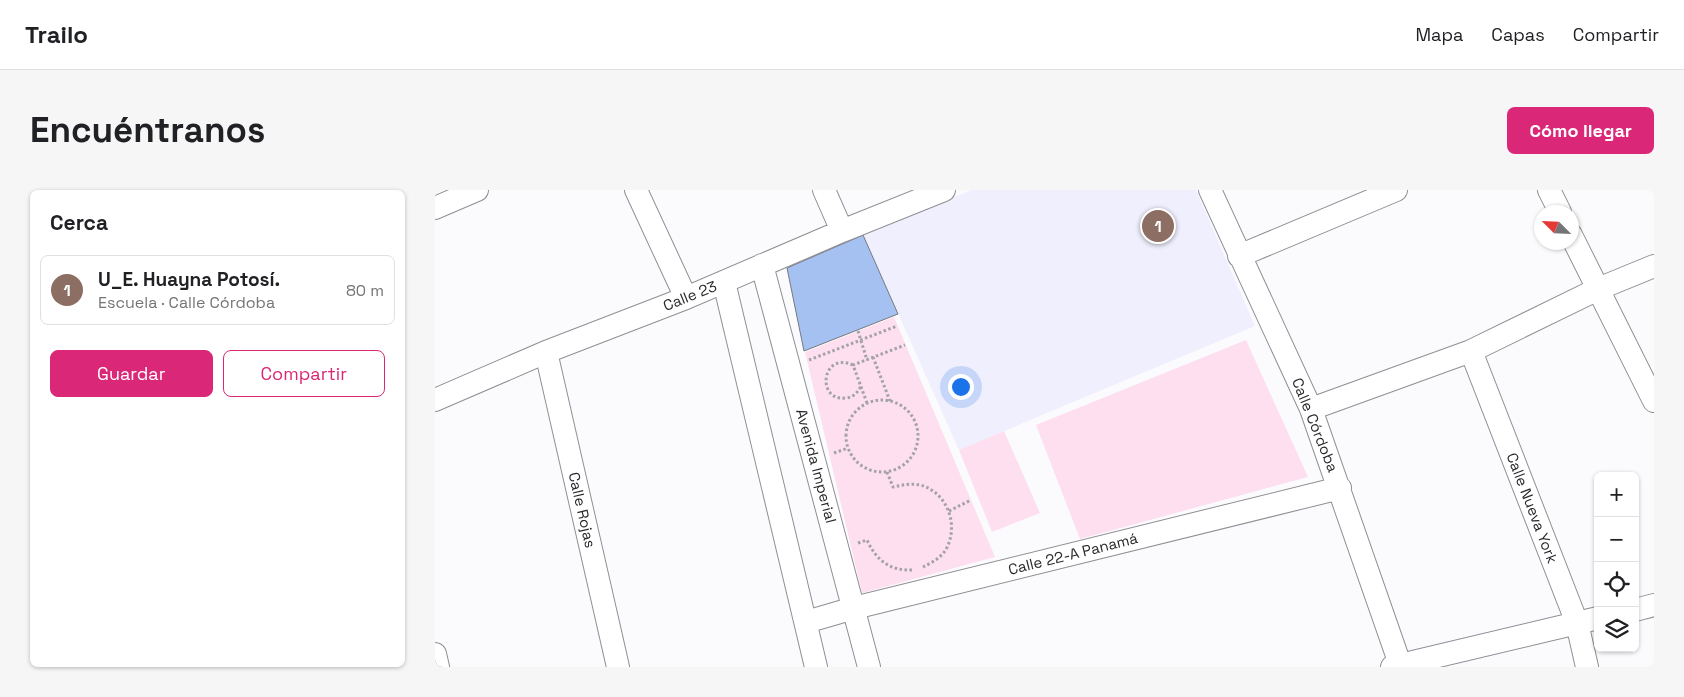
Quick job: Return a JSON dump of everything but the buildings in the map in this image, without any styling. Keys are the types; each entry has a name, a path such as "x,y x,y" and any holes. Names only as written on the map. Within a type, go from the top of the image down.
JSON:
{"street":[{"path":"435,208 477,190"},
{"path":"636,190 686,298"},
{"path":"824,190 842,231"},
{"name":"Calle 23","path":"435,400 546,352 686,298 842,231 944,190"},
{"name":"Calle Córdoba","path":"1210,190 1311,409 1340,488 1398,666"},
{"path":"1239,256 1396,190"},
{"path":"1549,190 1556,205"},
{"path":"1578,250 1654,401"},
{"name":"Avenida Imperial","path":"762,265 869,667"},
{"path":"1311,409 1471,351 1598,289 1654,266"},
{"path":"724,282 817,667"},
{"name":"Calle Nueva York","path":"1471,351 1587,620 1587,667"},
{"name":"Calle Rojas","path":"546,352 618,667"},
{"name":"Calle 22-A Panamá","path":"806,622 854,608 1340,488"},
{"path":"1639,609 1654,605"},
{"path":"1398,666 1587,620"},
{"path":"435,654 438,667"}],"path":[{"path":"790,368 897,326"},
{"path":"858,331 867,360"},
{"path":"861,385 858,391 849,398 837,397 828,390 826,378 831,368 842,362 853,365 905,345"},
{"path":"873,357 890,401"},
{"path":"853,365 867,403"},
{"path":"890,401 900,405 909,412 915,421 918,443 910,458 897,469 887,472 874,472 863,467 854,459 848,448 846,438 847,427 855,413 867,403 890,401"},
{"path":"867,540 871,550 888,566 899,570 911,570 922,568 935,561 945,551 950,538 952,525 949,511 942,499 932,490 919,485 906,484 893,487 887,472"},
{"path":"949,511 971,500"}],"shaded area":[{"path":"971,190 1196,190 1255,326 959,450 863,235"},
{"path":"894,317 995,557 862,593 805,352"},
{"path":"1246,340 1308,477 1080,539 1036,425"},
{"path":"1004,431 1040,513 992,532 959,450"}],"place":[{"name":"U_E. Huayna Potosí.","path":"1158,226"}]}
